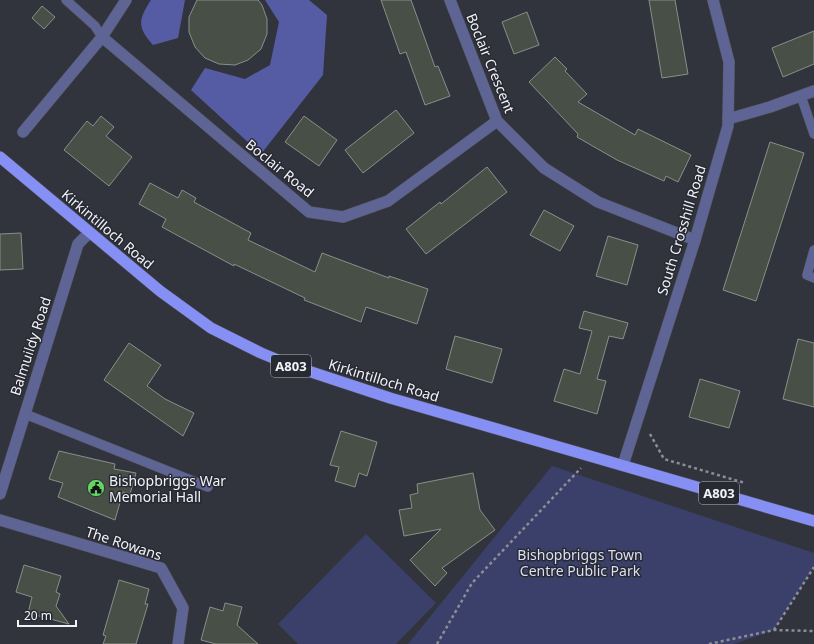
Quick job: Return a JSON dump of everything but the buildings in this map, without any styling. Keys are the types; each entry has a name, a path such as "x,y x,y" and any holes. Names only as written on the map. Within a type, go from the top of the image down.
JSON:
{"main road":[{"name":"Kirkintilloch Road","path":"0,157 160,291 205,324 232,340 290,366 368,392 592,456 814,522"}],"street":[{"path":"23,132 102,37 126,0"},
{"name":"Boclair Crescent","path":"450,0 497,121 544,168 598,202 695,240"},
{"name":"South Crosshill Road","path":"623,466 695,240 728,126 729,62 713,0"},
{"name":"Boclair Road","path":"102,37 309,212 343,217 388,202 497,121"},
{"path":"728,119 814,91"},
{"name":"Balmuildy Road","path":"0,494 78,244 89,233"},
{"name":"The Rowans","path":"0,520 161,568 183,608 178,644"}],"lane":[{"path":"66,0 95,26 102,37"},
{"path":"801,96 814,134"},
{"path":"814,250 807,275 814,278"},
{"path":"24,414 208,487"}],"path":[{"path":"638,419 650,435 664,459 746,483"},
{"path":"437,644 472,583 592,456"},
{"path":"774,630 814,566"},
{"path":"710,644 774,630 814,632"}],"green space":[{"name":"Bishopbriggs Town Centre Public Park","path":"552,466 814,553 814,567 774,630 734,644 408,644"},
{"path":"366,534 436,603 396,644 298,644 278,624"}],"shaded area":[{"path":"151,0 185,0 178,38 153,45 148,39 144,33 141,23 144,13"},
{"path":"265,0 309,0 327,15 323,75 261,154 191,90 205,68 245,79 270,65 279,22"}],"place":[{"name":"Bishopbriggs War Memorial Hall","path":"96,488"}]}
